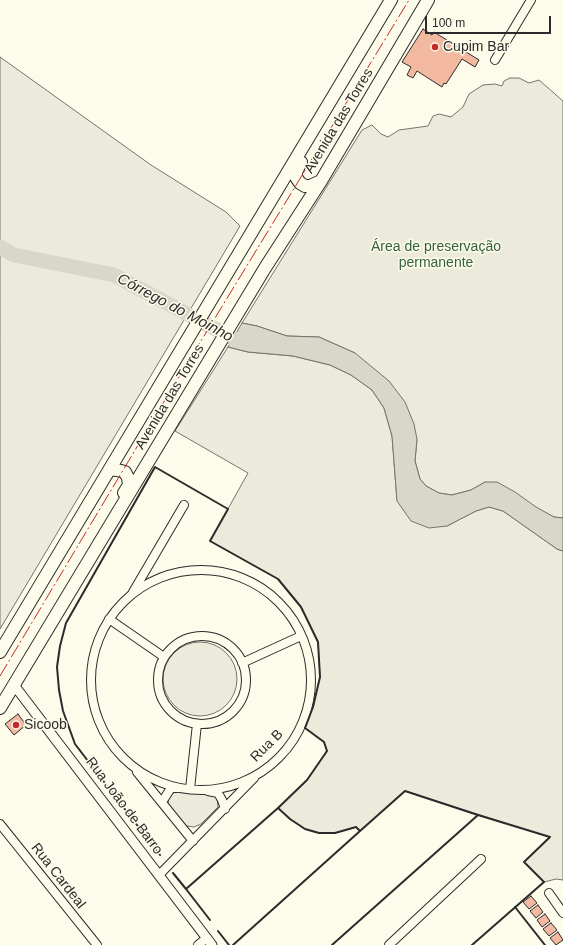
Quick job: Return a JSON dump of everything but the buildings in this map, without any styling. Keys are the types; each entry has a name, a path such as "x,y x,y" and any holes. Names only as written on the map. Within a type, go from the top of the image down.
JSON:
{"main road":[{"name":"Avenida das Torres","path":"0,652 391,0"},
{"name":"Avenida das Torres","path":"0,708 265,268 320,181 428,0"},
{"path":"320,181 315,184 305,186 300,183 296,176 296,172 333,109 337,92"},
{"path":"78,578 86,554 129,485 125,472 110,469"}],"street":[{"path":"495,60 531,0"},
{"name":"Rua B","path":"132,594 184,505"},
{"name":"Rua B","path":"187,570 227,572 246,579 264,589 292,618 302,636 310,670 310,687 307,704 302,721 284,751 258,774 242,782 224,788 190,790 177,788 152,779 131,765 116,751 105,734 97,716 92,696 91,676 93,656 100,636 109,619 120,605 132,594 148,583 167,574 187,570"},
{"path":"109,619 164,657"},
{"path":"196,636 210,636 222,640 233,648 242,663 245,672 246,686 242,699 234,710 223,719 210,723 196,724 183,720 171,711 162,699 158,685 159,671 164,657 172,647 184,639 196,636"},
{"path":"242,663 302,636"},
{"name":"Rua João de Barro","path":"14,685 210,942"},
{"path":"190,790 196,724"},
{"path":"131,765 193,841"},
{"path":"159,875 258,774"},
{"path":"162,802 171,788 177,788"},
{"path":"206,790 218,793 225,809"},
{"name":"Rua Cardeal","path":"0,824 97,945"},
{"path":"389,945 481,859"},
{"path":"549,893 563,913"},
{"path":"198,945 210,942"}],"green space":[{"path":"0,57 151,165 226,212 240,226 0,629"},
{"name":"Área de preservação permanente","path":"510,78 519,78 529,83 539,80 563,101 563,518 554,517 485,482 471,490 452,495 439,493 426,486 420,479 415,461 417,439 355,353 319,337 287,336 257,326 242,323 362,130 372,125 381,134 388,137 399,130 428,126 433,116 439,114 451,117 463,107 469,94 483,85 495,84 502,86 504,81"},
{"path":"228,347 248,352 293,356 330,365 351,375 372,390 384,408 392,436 397,500 447,526 476,511 489,507 503,511 557,549 563,551 563,880 556,879 544,882 524,862 549,837 405,791 360,831 356,827 335,833 319,833 305,829 290,819 278,808 307,780 327,751 324,742 305,728 313,707 320,677 318,642 301,607 278,579 210,541 248,473 175,431"},
{"path":"200,642 221,648 231,658 237,679 231,700 221,710 200,716 179,710 169,700 163,679 169,658 179,648"},
{"path":"176,791 209,793 217,798 218,807 201,824 194,827 187,826 183,824 168,804 169,797"}],"shaded area":[{"path":"242,323 257,326 287,336 319,337 355,353 389,381 405,402 414,424 417,439 415,461 420,479 426,486 439,493 452,495 471,490 485,482 497,482 554,517 563,518 563,551 557,549 503,511 489,507 476,511 447,526 429,528 411,521 397,501 392,436 384,408 372,390 351,375 330,365 293,356 248,352 228,347"}],"waterway":[{"name":"Córrego do Moinho","path":"0,247 14,255 114,275 238,341 253,343"}],"wall":[{"path":"160,855 75,744 63,711 57,667 60,646 66,623 155,467 228,509 210,541 278,579 301,607 318,642 320,677 313,707 305,728 324,742 327,751 307,780 278,808 186,889 173,873"},
{"path":"332,945 478,815 405,791 360,831"},
{"path":"233,945 360,831 356,827 335,833 319,833 305,829 290,819 278,808"},
{"path":"472,945 544,882 524,862 550,837 478,815"},
{"path":"186,889 210,920"},
{"path":"515,907 545,945"},
{"path":"218,931 229,945"}],"power":[{"path":"0,676 168,395 409,0"}],"place":[{"name":"Cupim Bar","path":"435,47"},
{"name":"Sicoob","path":"16,725"}]}
